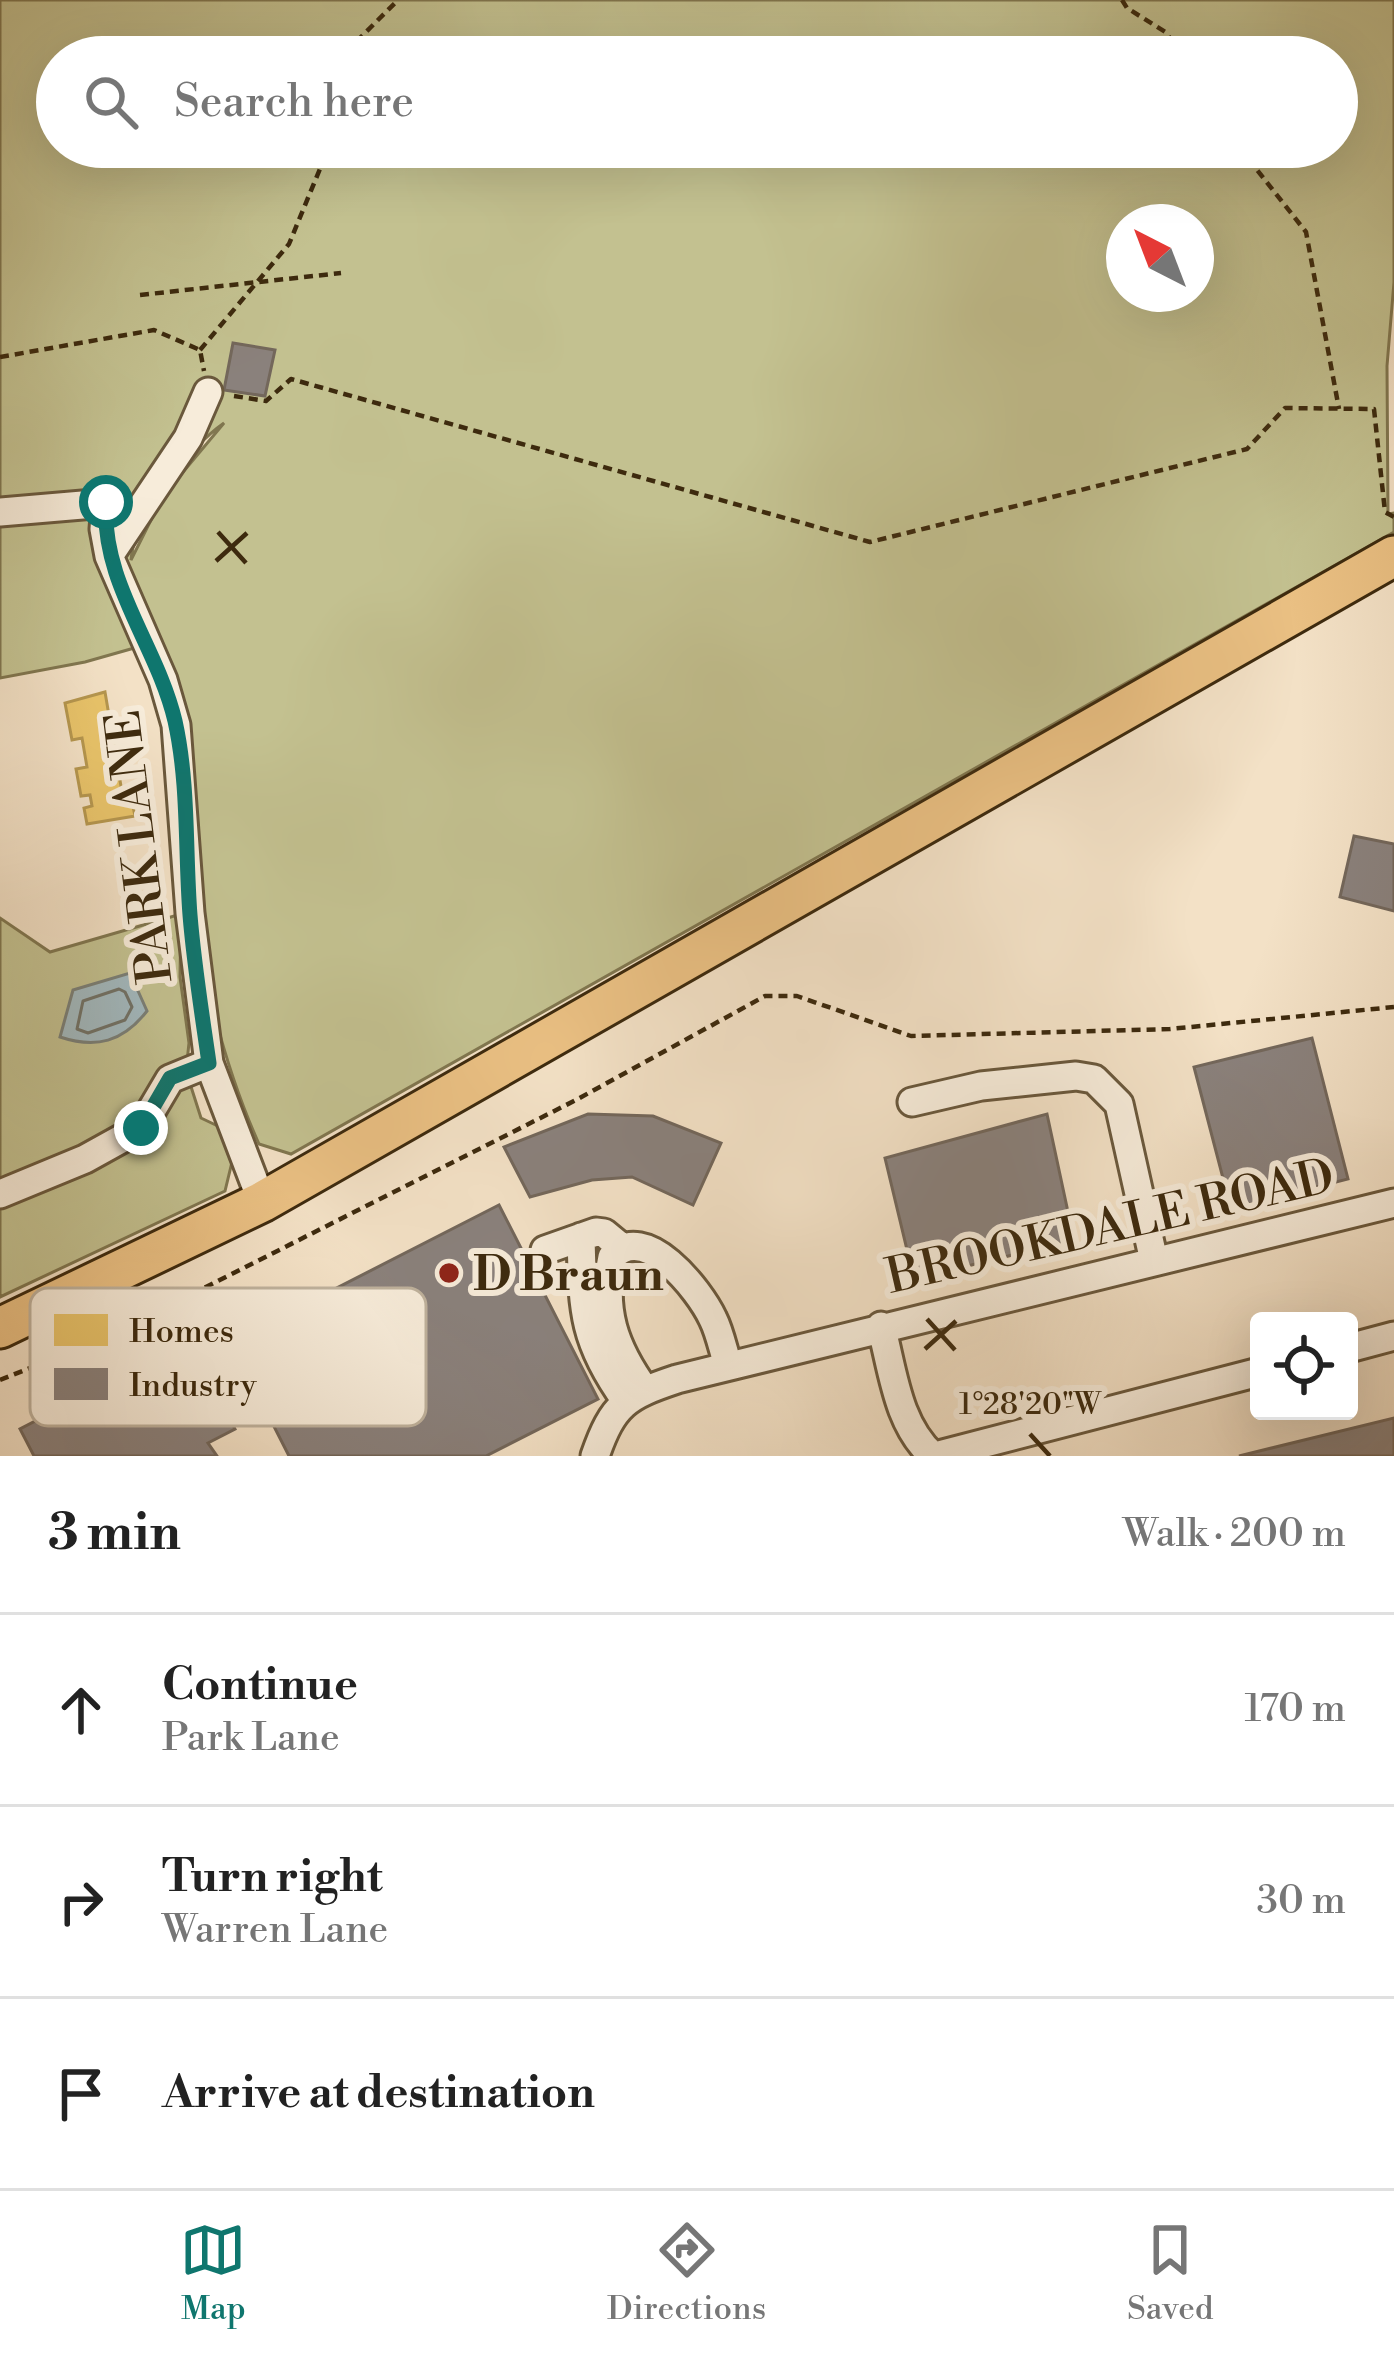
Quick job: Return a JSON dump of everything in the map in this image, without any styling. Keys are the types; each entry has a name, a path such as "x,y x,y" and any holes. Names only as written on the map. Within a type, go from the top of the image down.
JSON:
{"highway":[{"path":"87,1288 262,1202 1394,556"},
{"path":"0,1328 30,1314"}],"street":[{"path":"109,556 188,438 208,392"},
{"name":"PARK LANE","path":"0,512 106,502 109,556 163,680 176,725 190,913 209,1063 262,1202"},
{"path":"0,1194 85,1159 141,1128 170,1078 209,1063"},
{"path":"912,1102 981,1086 1076,1076 1094,1079 1119,1104 1154,1261"},
{"name":"BROOKDALE ROAD","path":"635,1395 881,1326 1394,1204"},
{"path":"545,1250 604,1233 621,1247"},
{"path":"581,1237 582,1291 590,1340 635,1395"},
{"path":"635,1395 609,1318 608,1279 612,1258 621,1247 638,1245 687,1281 714,1321 728,1366"},
{"path":"881,1326 906,1422 919,1444 934,1456 1250,1374"},
{"path":"1358,1346 1394,1336"},
{"path":"595,1456 607,1422 635,1395"}],"path":[{"path":"362,36 398,0"},
{"path":"1122,0 1169,36"},
{"path":"200,350 289,244 320,168"},
{"path":"1256,168 1306,232 1339,409"},
{"path":"140,296 341,273"},
{"path":"0,357 154,331 200,350"},
{"path":"200,350 208,392 266,401 292,379 870,542 1247,449 1285,408 1374,409 1385,512 1394,517"},
{"path":"205,1288 557,1110 765,996 797,996 911,1036 1170,1029 1394,1007"},
{"path":"0,1380 30,1368"}],"shaded area":[{"path":"0,0 1394,0 1394,282 1387,366 1388,514 1394,513 1394,532 291,1154 259,1144 217,1025 190,898 152,643 0,678","holes":["224,423 163,496 131,560 153,505 180,466"]},
{"path":"181,914 180,977 189,1043 186,1071 201,1118 222,1128 232,1162 225,1191 0,1297 0,918 50,952"}],"water":[{"path":"130,973 147,1011 138,1022 108,1040 60,1037 73,990"}],"building: Homes":[{"path":"105,692 123,798 131,797 135,816 87,824 84,808 92,806 90,795 81,796 76,769 87,767 82,738 72,740 65,703"}],"building: Industry":[{"path":"233,343 275,350 265,396 224,390"},
{"path":"1354,836 1394,844 1394,911 1340,897"},
{"path":"1312,1038 1348,1179 1231,1209 1194,1067"},
{"path":"588,1114 653,1116 721,1143 693,1205 632,1177 592,1180 530,1197 504,1147"},
{"path":"1047,1114 1074,1240 914,1279 885,1158"},
{"name":"D Braun","path":"499,1205 598,1399 486,1456 289,1456 274,1426 426,1426 426,1288 337,1288"},
{"path":"1394,1418 1394,1456 1239,1456"},
{"path":"30,1424 235,1429 208,1443 217,1456 34,1456 20,1429"}],"place":[{"name":"D Braun","path":"449,1273"}],"route":[{"path":"106,502 109,556 163,680 176,725 190,913 209,1063 170,1078 141,1128"}]}
